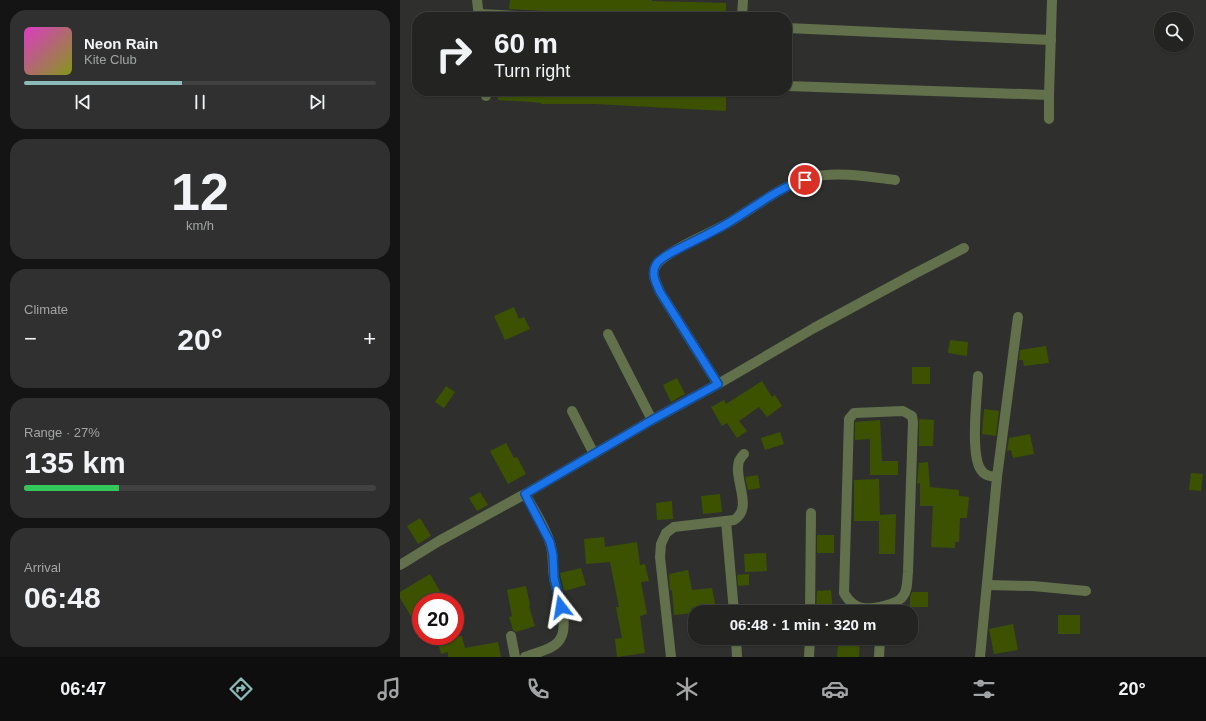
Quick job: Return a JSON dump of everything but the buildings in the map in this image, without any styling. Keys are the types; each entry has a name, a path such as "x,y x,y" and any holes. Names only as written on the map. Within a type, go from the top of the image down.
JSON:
{"street":[{"path":"477,0 478,12"},
{"path":"742,12 743,0"},
{"path":"1049,119 1052,0"},
{"path":"792,28 1051,40"},
{"path":"792,86 1049,95"},
{"path":"718,384 660,292 654,278 654,270 658,263 668,255 728,223 779,190 796,182 815,176 843,175 895,180"},
{"path":"400,565 439,541 525,494 814,328 964,248"},
{"path":"980,657 997,477 1018,317"},
{"path":"608,334 652,420"},
{"path":"978,376 975,447 977,463 981,471 987,476 997,477"},
{"path":"903,411 912,416 913,422 908,572 906,590 903,597 897,602 881,609 862,608 848,601 844,593 849,419 854,413 903,411"},
{"path":"572,412 594,454"},
{"path":"671,657 660,557 661,544 666,533 674,527 734,520 738,518 742,510 743,500 738,480 738,470 739,460 744,454"},
{"path":"525,494 550,542 553,555 554,578 564,618 563,632 559,642 525,657"},
{"path":"810,513 810,605"},
{"path":"726,521 733,605"},
{"path":"987,585 1033,586 1086,591"},
{"path":"511,636 515,657"},
{"path":"736,645 737,657"},
{"path":"809,657 810,645"},
{"path":"879,657 880,645"}],"route":[{"path":"561,607 554,578 553,555 550,542 525,494 652,420 718,384 660,292 654,278 654,270 658,263 668,255 728,223 779,190 796,182 805,180"}]}
